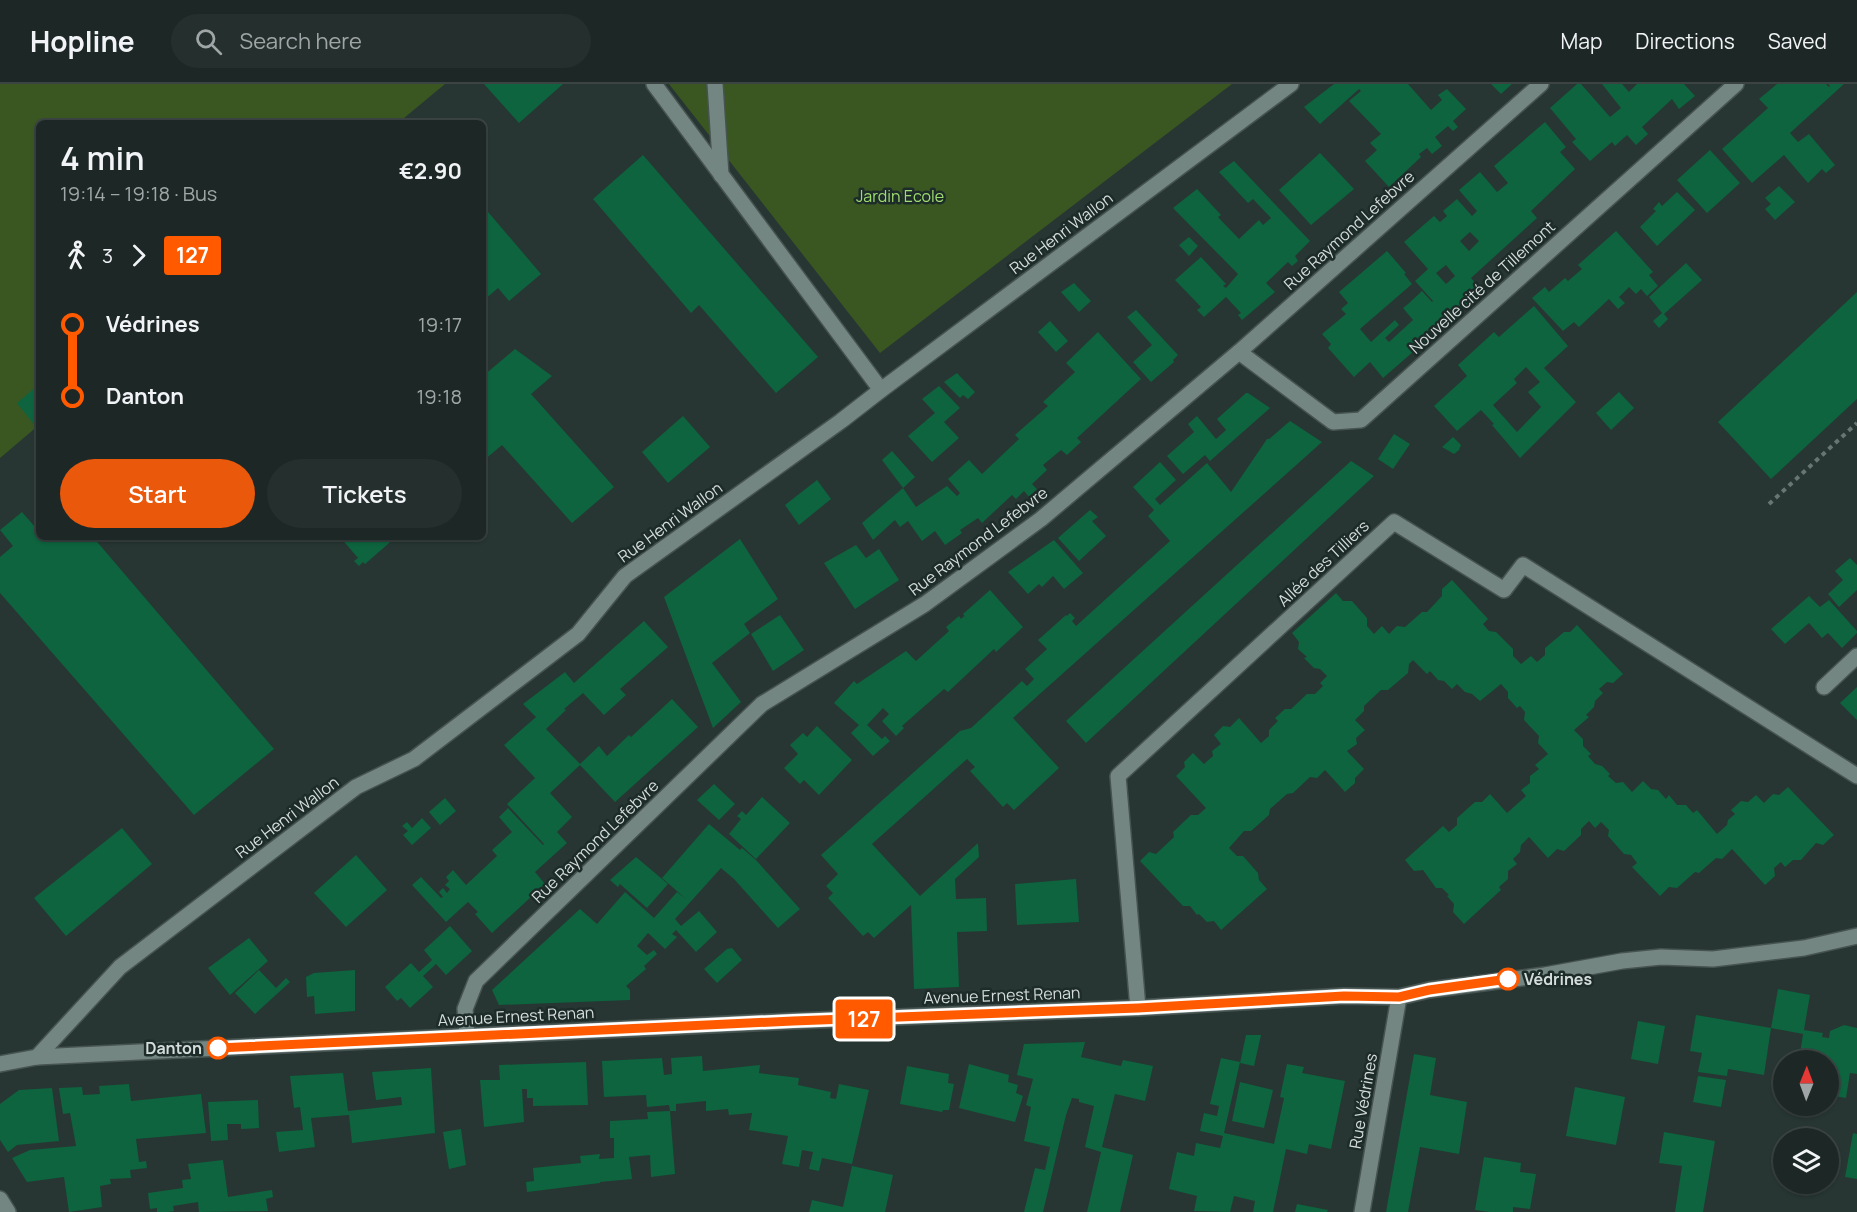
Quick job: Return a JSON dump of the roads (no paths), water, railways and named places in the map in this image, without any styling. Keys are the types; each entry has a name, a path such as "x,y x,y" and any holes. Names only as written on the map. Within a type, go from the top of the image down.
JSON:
{"street":[{"path":"654,84 880,390"},
{"path":"716,84 721,175"},
{"name":"Rue Henri Wallon","path":"37,1057 120,967 356,787 414,759 578,634 626,576 841,421 1291,84"},
{"name":"Rue Raymond Lefebvre","path":"467,1036 465,1009 476,981 762,704 925,604 1031,526 1239,352 1541,84"},
{"name":"Nouvelle cité de Tillemont","path":"1239,352 1333,422 1361,420 1736,84"},
{"name":"Allée des Tilliers","path":"1138,1008 1118,776 1394,522 1504,590 1523,565 1857,776"},
{"path":"1824,687 1857,656"},
{"name":"Avenue Ernest Renan","path":"0,1064 37,1057 467,1036 1138,1008 1344,996 1399,997 1429,990 1545,975 1622,961 1661,957 1713,959 1804,948 1857,936"},
{"name":"Rue Védrines","path":"1362,1212 1399,997"},
{"path":"0,1199 8,1212"}],"place":[{"name":"Védrines","path":"1508,979"},
{"name":"Danton","path":"218,1048"}],"park label":[{"name":"Jardin Ecole","path":"900,196"}]}
